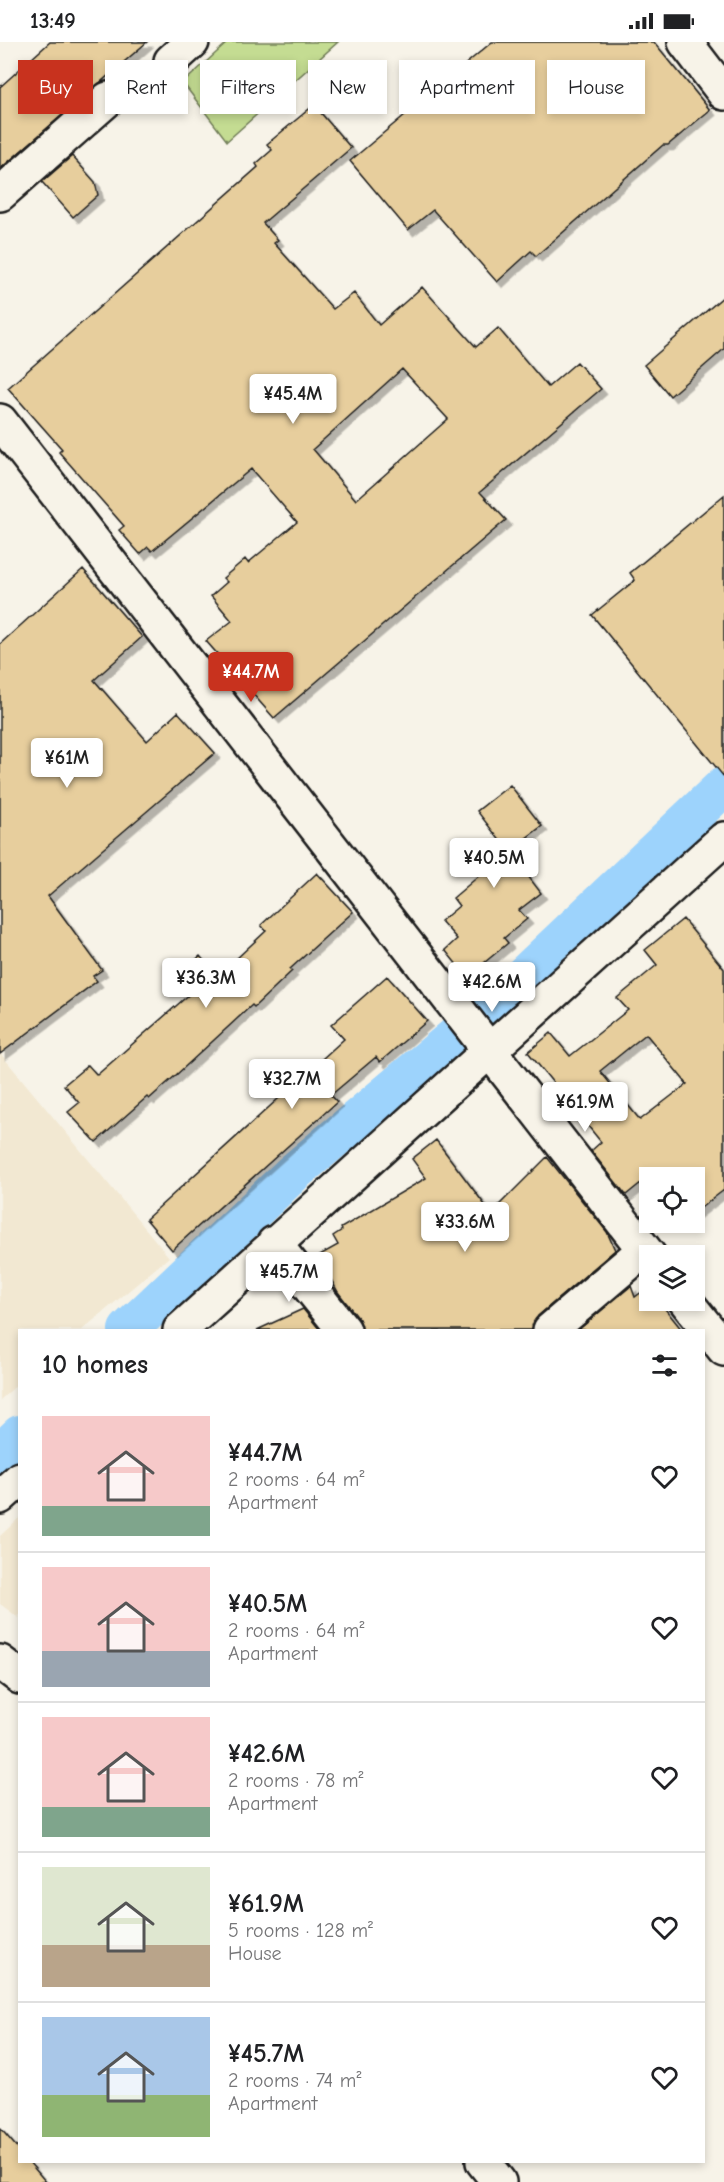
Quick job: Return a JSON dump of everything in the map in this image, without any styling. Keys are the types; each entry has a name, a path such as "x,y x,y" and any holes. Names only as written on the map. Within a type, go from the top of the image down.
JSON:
{"street":[{"path":"685,42 724,93"},
{"path":"0,194 105,102"},
{"path":"0,421 641,1245"},
{"path":"181,1329 274,1243 477,1036 724,838"},
{"path":"274,1243 343,1329"},
{"path":"551,1329 639,1259"},
{"path":"694,1311 724,1348"},
{"path":"0,1497 18,1481"},
{"path":"0,1662 18,1676"},
{"path":"484,2163 499,2182"}],"shaded area":[{"path":"0,1053 169,1257 83,1329 18,1329 18,1384 0,1400"},
{"path":"18,1519 18,1617 0,1604 0,1536"}],"green space":[{"path":"228,42 338,42 318,60 308,60 308,69 296,79 296,60 208,60"},
{"path":"200,68 200,105 188,90 188,78"},
{"path":"207,114 257,114 227,141"}],"building":[{"path":"50,42 147,42 126,60 105,60 105,78 93,89 93,60 30,60"},
{"path":"492,42 654,42 710,110 668,145 663,145 536,256 531,251 497,282 433,210 408,230 350,161 406,114 535,114 535,60 471,60"},
{"path":"18,71 18,114 64,114 0,169 0,87"},
{"path":"308,110 308,114 322,114 351,148 263,223 278,240 274,243 333,309 354,293 379,325 422,287 476,347 498,328 548,387 577,362 601,389 480,492 506,520 274,718 206,641 232,621 211,596 227,582 223,578 245,559 248,563 297,522 251,469 152,551 148,547 140,554 119,530 124,526 59,452 62,449 8,388 258,167 256,164 272,150 267,144","holes":["402,369 448,419 356,500 313,449"]},
{"path":"72,156 95,182 98,195 73,217 42,182"},
{"path":"724,296 724,349 670,396 644,365"},
{"path":"724,495 724,777 592,615 635,580 630,573"},
{"path":"83,569 142,637 94,680 147,741 178,712 215,753 48,896 102,970 93,976 97,981 0,1054 0,644"},
{"path":"510,785 542,826 509,851 541,893 519,910 527,919 504,938 508,943 467,977 445,950 457,939 441,921 459,906 453,898 508,851 477,811"},
{"path":"317,873 353,912 290,969 292,971 254,1007 252,1005 149,1099 147,1097 96,1142 68,1112 79,1103 64,1085 88,1065 97,1075 192,992 177,976 200,956 218,976 266,931 261,925"},
{"path":"683,919 724,969 724,1190 705,1205 705,1167 639,1167 639,1184 626,1195 591,1151 601,1142 528,1052 551,1033 570,1056 628,1010 617,998 657,965 645,950","holes":["646,1034 687,1084 640,1120 600,1071"]},
{"path":"387,976 427,1021 380,1062 376,1057 331,1095 337,1102 172,1250 146,1219 344,1039 331,1025"},
{"path":"436,1140 491,1213 547,1157 607,1232 615,1250 538,1316 532,1329 362,1329 359,1319 338,1292 318,1256 338,1245 333,1236 342,1230 341,1228 426,1178 412,1159"},
{"path":"631,1286 635,1297 639,1294 639,1311 667,1311 681,1329 579,1329"},
{"path":"303,1309 319,1329 259,1329"},
{"path":"0,2128 18,2149 18,2163 30,2163 46,2182 0,2182"}],"waterway":[{"path":"129,1329 293,1173 494,1004 724,786"},
{"path":"0,1454 18,1437"}]}
